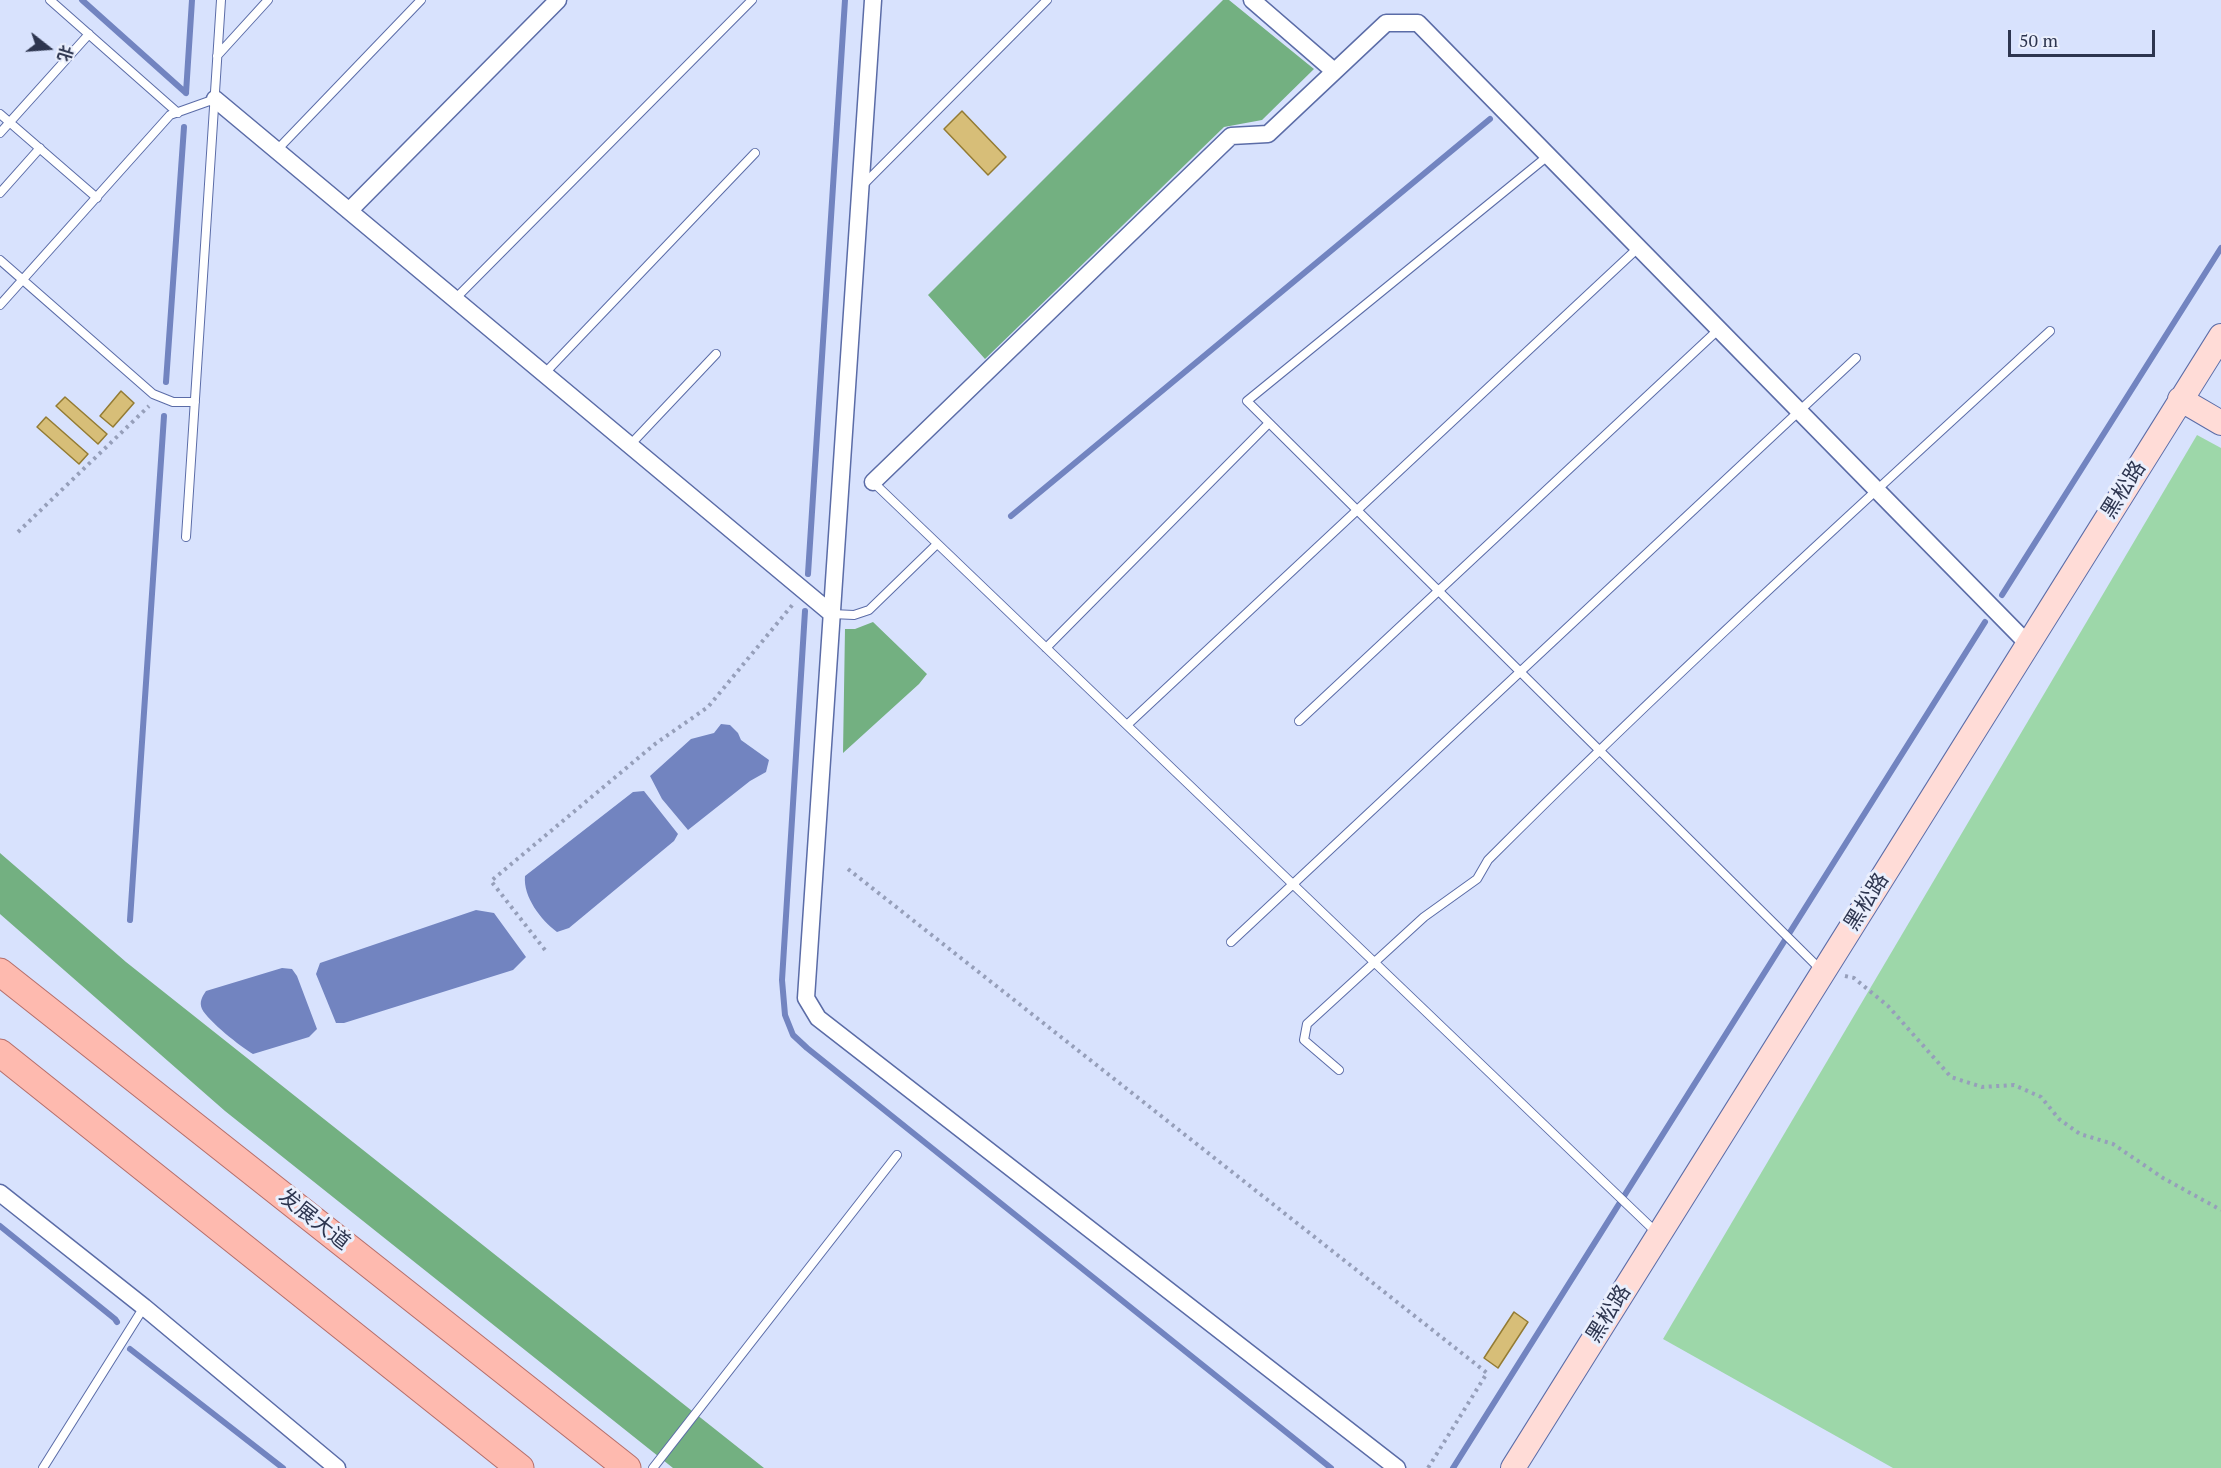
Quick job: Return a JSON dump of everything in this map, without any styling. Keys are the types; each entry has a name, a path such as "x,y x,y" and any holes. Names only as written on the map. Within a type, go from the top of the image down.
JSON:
{"main road":[{"name":"发展大道","path":"0,972 627,1468"},
{"path":"0,1053 520,1468"}],"street":[{"path":"349,211 558,0"},
{"path":"873,0 806,998 818,1018 1397,1468"},
{"path":"1252,0 1334,71"},
{"path":"873,482 1231,136 1268,134 1386,23 1418,23 2029,645"},
{"path":"215,99 832,614"},
{"name":"黑松路","path":"1513,1468 2221,336"},
{"path":"2180,399 2221,423"},
{"path":"0,1193 144,1307 337,1468"}],"lane":[{"path":"50,0 178,112"},
{"path":"186,537 221,0"},
{"path":"217,56 268,0"},
{"path":"276,151 421,0"},
{"path":"454,299 752,0"},
{"path":"861,187 1047,0"},
{"path":"0,133 88,34"},
{"path":"0,305 170,115 215,99"},
{"path":"0,114 98,198"},
{"path":"0,193 40,148"},
{"path":"544,374 755,153"},
{"path":"1549,155 1247,401 1823,973"},
{"path":"1127,725 1639,247"},
{"path":"0,260 158,398 173,402 195,402"},
{"path":"1299,721 1719,329"},
{"path":"1339,1070 1304,1040 1307,1024 1424,917 1477,879 1488,860 1598,750 2050,331"},
{"path":"630,445 716,354"},
{"path":"1231,942 1856,358"},
{"path":"1046,648 1269,423"},
{"path":"873,482 1659,1235"},
{"path":"832,614 854,615 869,610 937,544"},
{"path":"653,1468 897,1155"},
{"path":"43,1468 144,1307"}],"path":[{"path":"18,532 158,398"},
{"path":"545,950 491,881 654,744 708,707 804,591"},
{"path":"848,870 1487,1373 1428,1468"},
{"path":"1823,973 1854,978 1888,1006 1951,1077 1982,1087 2014,1085 2041,1097 2059,1119 2080,1134 2113,1144 2163,1178 2221,1210"}],"green space":[{"path":"1223,0 1229,0 1314,69 1262,120 1224,127 985,359 928,295"},
{"path":"2197,435 2221,448 2221,1468 1893,1468 1663,1339"},
{"path":"873,622 927,674 919,684 843,753 845,629 855,629"},
{"path":"0,853 126,962 764,1468 673,1468 225,1111 0,914"}],"water":[{"path":"721,724 730,725 741,740 769,760 766,772 750,781 688,830 662,799 650,776 691,739 714,733"},
{"path":"644,791 678,834 674,841 569,928 557,932 545,921 530,900 525,876 633,792"},
{"path":"476,910 494,913 526,957 513,970 344,1023 336,1023 316,974 320,963"},
{"path":"282,968 292,969 297,976 317,1029 309,1037 253,1054 233,1040 205,1014 201,1000 206,991"}],"building":[{"path":"962,111 1006,157 988,175 944,129"},
{"path":"121,391 134,403 113,427 100,416"},
{"path":"65,397 107,434 98,444 56,406"},
{"path":"46,417 88,454 79,464 37,427"},
{"path":"1514,1312 1528,1322 1498,1368 1484,1358"}],"waterway":[{"path":"82,0 186,93"},
{"path":"186,93 192,0"},
{"path":"808,574 845,0"},
{"path":"1011,516 1490,119"},
{"path":"166,382 184,127"},
{"path":"2002,595 2221,248"},
{"path":"130,920 164,416"},
{"path":"805,611 782,980 785,1015 793,1035 1331,1468"},
{"path":"1453,1468 1985,622"},
{"path":"0,1226 117,1322"},
{"path":"130,1349 283,1468"}]}
